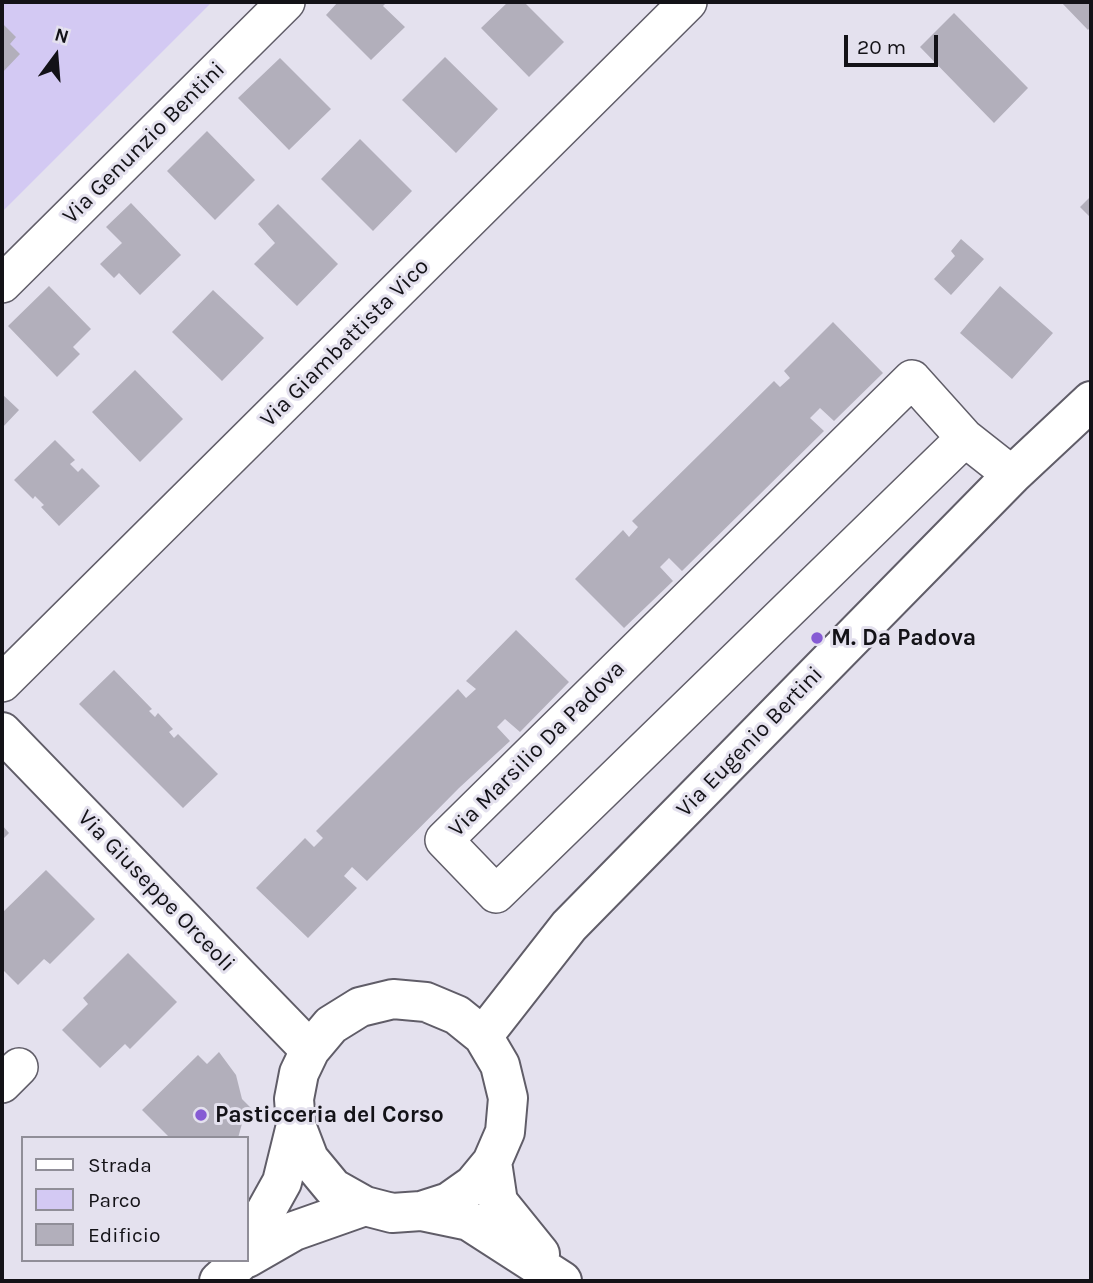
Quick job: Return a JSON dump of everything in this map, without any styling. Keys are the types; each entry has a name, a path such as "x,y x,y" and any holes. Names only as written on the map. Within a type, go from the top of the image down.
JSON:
{"street":[{"name":"Via Genunzio Bentini","path":"2,284 286,2"},
{"name":"Via Giambattista Vico","path":"2,683 688,2"},
{"name":"Via Marsilio Da Padova","path":"965,438 496,894 444,840 912,379 965,438 1012,475"},
{"name":"Via Eugenio Bertini","path":"483,1037 569,926 1012,475 1091,401"},
{"name":"Via Giuseppe Orceoli","path":"2,732 310,1050"},
{"path":"393,999 426,1002 457,1014 483,1037 500,1065 508,1098 505,1132 492,1162 473,1185 449,1202 421,1211 392,1213 365,1206 332,1188 309,1159 296,1125 294,1099 299,1073 310,1050 331,1025 360,1007 393,999"},
{"path":"248,1243 282,1182 296,1125"},
{"path":"492,1162 498,1202 561,1281"},
{"path":"248,1256 294,1231 365,1206"},
{"path":"421,1211 469,1221 561,1281"}],"green space":[{"path":"2,2 212,2 2,212"}],"building":[{"path":"338,2 387,2 383,6 405,27 371,60 326,15"},
{"path":"508,2 524,2 564,42 529,77 481,28"},
{"path":"1061,2 1091,2 1091,26 1088,30"},
{"path":"954,13 1028,88 994,123 920,47"},
{"path":"2,23 16,37 10,44 20,54 2,73"},
{"path":"445,57 498,109 456,153 402,100"},
{"path":"280,58 331,109 289,150 238,98"},
{"path":"207,131 255,180 215,220 167,171"},
{"path":"360,139 412,191 373,231 321,179"},
{"path":"1091,196 1091,218 1080,207"},
{"path":"131,203 181,255 140,295 119,273 114,278 100,264 122,243 106,227"},
{"path":"278,204 338,264 297,306 254,264 275,243 258,224"},
{"path":"961,239 984,259 951,295 934,279 955,256 951,251"},
{"path":"49,286 91,329 73,347 80,354 57,377 8,326"},
{"path":"1000,286 1053,333 1012,379 960,333"},
{"path":"213,290 264,338 222,381 172,332"},
{"path":"833,322 883,373 834,421 820,408 810,418 824,431 682,571 669,558 660,567 673,581 624,628 575,579 623,530 629,537 638,527 632,521 774,381 780,387 790,378 784,371"},
{"path":"135,370 183,419 140,462 92,412"},
{"path":"2,394 19,410 2,428"},
{"path":"55,440 75,460 70,464 78,472 82,468 100,486 59,526 41,507 44,505 35,496 33,499 14,480"},
{"path":"516,630 569,682 520,732 505,719 497,727 510,741 367,881 352,867 344,876 357,888 308,938 256,888 305,838 314,847 323,838 316,831 458,689 466,698 476,689 466,681"},
{"path":"114,670 152,709 149,711 155,717 158,713 173,729 169,732 174,738 178,734 218,774 183,808 79,704"},
{"path":"2,825 9,833 2,840"},
{"path":"46,870 95,919 50,964 44,959 18,985 2,969 2,913"},
{"path":"128,953 177,1002 130,1049 125,1044 100,1068 62,1030 88,1004 83,998"},
{"path":"219,1052 236,1075 242,1099 253,1110 243,1120 239,1136 168,1136 142,1110 198,1055 207,1064"}],"place":[{"name":"M. Da Padova","path":"817,638"},
{"name":"Pasticceria del Corso","path":"201,1115"}]}
